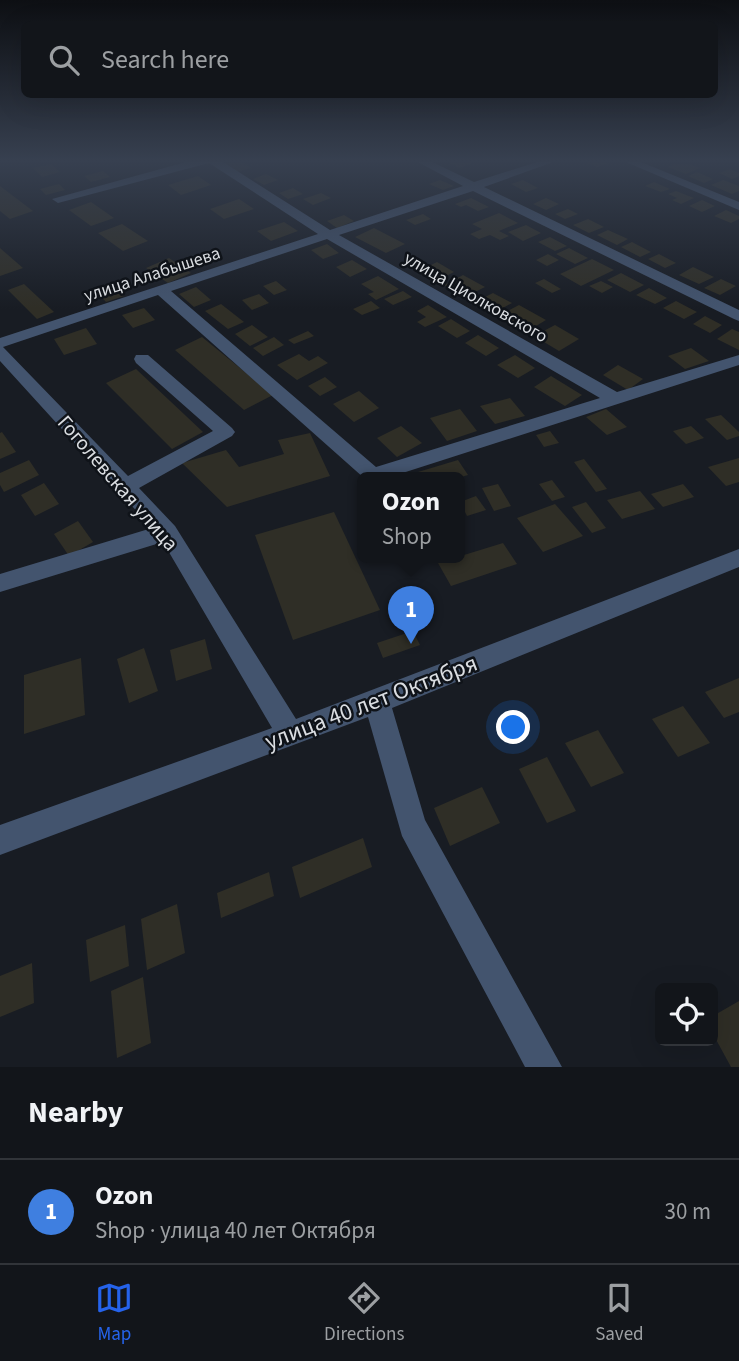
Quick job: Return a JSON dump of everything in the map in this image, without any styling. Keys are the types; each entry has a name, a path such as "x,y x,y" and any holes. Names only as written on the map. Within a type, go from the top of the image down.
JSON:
{"street":[{"name":"улица Циолковского","path":"290,210 615,399"},
{"name":"улица Алабышева","path":"0,343 402,210"},
{"path":"523,210 739,316"},
{"path":"162,291 370,472"},
{"name":"Гоголевская улица","path":"0,351 168,532 289,732"},
{"path":"125,486 226,432 142,359"},
{"path":"383,472 739,360"},
{"path":"0,583 168,532"},
{"name":"улица 40 лет Октября","path":"0,840 377,702 739,558"},
{"path":"377,702 412,826 544,1067"}],"building":[{"path":"31,210 33,211 10,219 0,211"},
{"path":"69,210 102,210 114,218 91,226"},
{"path":"211,210 252,210 224,219"},
{"path":"570,210 578,214 565,219 555,214"},
{"path":"726,210 739,216 739,219 731,223 714,216"},
{"path":"499,213 518,223 499,231 509,236 500,240 490,235 479,239 470,234 482,229 472,224"},
{"path":"423,214 431,219 415,225 406,220"},
{"path":"344,215 354,221 337,228 327,221"},
{"path":"588,219 604,227 589,233 573,225"},
{"path":"284,222 298,231 271,241 257,231"},
{"path":"122,224 148,241 123,251 98,233"},
{"path":"526,225 541,233 523,241 508,232"},
{"path":"374,228 405,244 386,253 355,237"},
{"path":"608,230 628,239 617,245 597,235"},
{"path":"550,237 567,246 555,251 538,242"},
{"path":"632,242 651,252 640,257 621,247"},
{"path":"327,244 339,253 323,259 311,250"},
{"path":"0,248 23,268 0,276"},
{"path":"569,248 588,258 575,264 556,254"},
{"path":"548,254 559,260 547,266 536,260"},
{"path":"659,254 676,263 665,268 648,259"},
{"path":"169,258 191,273 168,283 146,268"},
{"path":"592,259 614,270 581,286 560,274"},
{"path":"352,260 367,269 350,277 336,267"},
{"path":"437,262 454,272 436,281 419,271"},
{"path":"693,267 714,277 699,284 679,275"},
{"path":"621,273 644,285 630,292 607,280"},
{"path":"463,275 485,287 465,297 444,285"},
{"path":"378,276 399,289 376,300 368,294 374,292 361,284"},
{"path":"544,279 561,289 552,293 535,283"},
{"path":"721,279 736,286 720,295 704,288"},
{"path":"276,281 287,290 274,295 263,286"},
{"path":"601,281 613,287 602,293 589,286"},
{"path":"24,284 54,312 37,319 8,290"},
{"path":"114,285 124,296 106,302 96,291"},
{"path":"196,287 211,300 194,307 179,294"},
{"path":"649,288 667,298 655,304 636,295"},
{"path":"403,291 412,297 393,305 384,299"},
{"path":"493,293 512,303 494,313 475,302"},
{"path":"259,294 269,303 252,310 242,300"},
{"path":"371,301 380,308 362,315 353,309"},
{"path":"676,301 697,312 684,319 663,308"},
{"path":"221,304 244,322 228,329 205,311"},
{"path":"428,305 447,317 425,327 417,322 426,317 417,311"},
{"path":"519,305 546,320 526,332 498,316"},
{"path":"144,308 155,320 133,328 122,315"},
{"path":"705,316 722,325 710,333 693,324"},
{"path":"451,319 470,331 457,338 438,326"},
{"path":"252,325 268,337 250,346 235,334"},
{"path":"555,325 579,339 559,351 534,336"},
{"path":"86,328 97,344 64,355 54,339"},
{"path":"732,329 739,332 739,350 717,339"},
{"path":"308,331 314,336 294,344 288,340"},
{"path":"478,335 499,348 486,356 465,343"},
{"path":"202,337 273,395 244,410 175,350"},
{"path":"274,337 284,345 263,356 253,348"},
{"path":"691,348 709,361 685,369 668,356"},
{"path":"299,354 309,361 318,356 328,363 297,380 277,365"},
{"path":"515,355 535,368 518,378 497,365"},
{"path":"618,365 643,379 628,390 603,375"},
{"path":"136,369 203,432 172,449 106,383"},
{"path":"551,376 582,395 565,406 534,387"},
{"path":"325,377 337,387 320,396 308,386"},
{"path":"359,391 379,408 354,422 333,404"},
{"path":"510,398 525,416 495,424 480,406"},
{"path":"460,409 477,431 447,441 430,418"},
{"path":"606,409 627,427 607,435 586,417"},
{"path":"721,415 739,432 739,436 727,440 705,419"},
{"path":"401,426 422,443 397,457 377,438"},
{"path":"691,426 704,438 686,444 673,431"},
{"path":"550,431 559,443 544,447 536,435"},
{"path":"2,432 16,452 0,459 0,433"},
{"path":"310,433 330,476 227,507 182,463 226,450 239,467 284,454 278,440"},
{"path":"739,458 739,482 726,486 708,467"},
{"path":"584,459 607,489 596,492 574,462"},
{"path":"29,460 39,475 4,492 0,485 0,473"},
{"path":"458,460 468,475 465,476 465,472 418,472"},
{"path":"552,480 565,497 552,501 539,484"},
{"path":"44,483 59,504 35,516 21,495"},
{"path":"498,484 511,506 494,511 482,488"},
{"path":"683,484 694,497 663,507 651,494"},
{"path":"640,491 655,509 622,519 607,500"},
{"path":"476,496 486,510 467,516 465,500"},
{"path":"586,502 606,528 592,533 572,507"},
{"path":"555,504 583,536 543,552 517,518"},
{"path":"334,512 380,610 293,640 255,535"},
{"path":"78,521 93,542 69,556 54,534"},
{"path":"503,543 517,564 451,586 438,563 465,563 465,555"},
{"path":"413,631 420,645 383,658 377,643"},
{"path":"205,639 212,669 176,681 170,650"},
{"path":"144,648 158,691 129,703 117,659"},
{"path":"81,658 85,715 24,734 24,675"},
{"path":"739,678 739,712 724,718 705,692"},
{"path":"683,706 710,743 678,757 652,719"},
{"path":"598,730 624,773 591,787 565,743"},
{"path":"547,757 576,811 547,823 519,769"},
{"path":"482,787 500,823 450,846 434,808"},
{"path":"363,838 372,867 300,898 292,867"},
{"path":"269,872 274,896 221,918 217,893"},
{"path":"177,904 185,953 147,970 141,919"},
{"path":"125,925 129,966 90,982 86,940"},
{"path":"32,963 34,1003 0,1017 0,976"},
{"path":"143,977 151,1043 117,1058 111,991"},
{"path":"739,1001 739,1067 731,1067 718,1043 718,1013"}],"place":[{"name":"Ozon","path":"411,644"}]}
